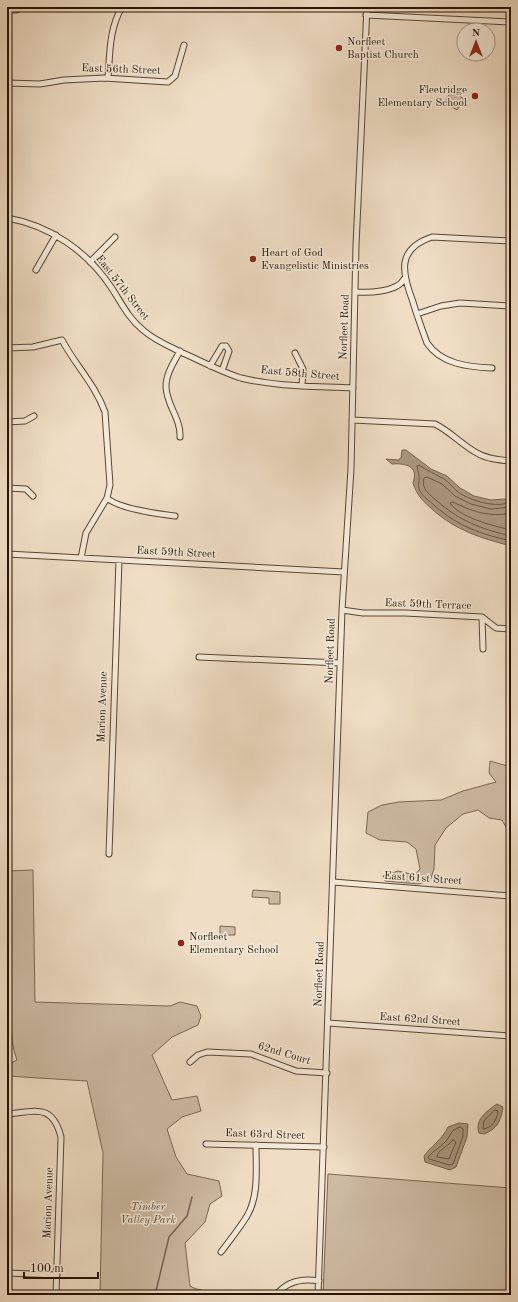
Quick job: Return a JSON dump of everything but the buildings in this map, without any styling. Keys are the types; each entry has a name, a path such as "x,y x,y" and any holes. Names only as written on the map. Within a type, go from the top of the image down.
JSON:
{"street":[{"path":"7,10 16,10 23,7"},
{"path":"108,78 111,35 116,18 122,7"},
{"name":"Norfleet Road","path":"318,1295 327,1073 342,610 352,420 367,7"},
{"path":"366,14 511,22"},
{"name":"East 56th Street","path":"7,83 40,84 70,79 108,78 168,82 175,76 184,45"},
{"name":"East 57th Street","path":"7,218 25,222 56,235 78,250 108,282 125,311 137,326 152,337 180,351"},
{"path":"36,270 56,235"},
{"path":"90,262 115,237"},
{"path":"492,368 462,365 438,355 427,343 404,278 404,264 408,253 420,241 432,237 511,241"},
{"path":"356,292 369,293 385,290 399,284 404,278"},
{"path":"417,314 441,306 460,303 511,306"},
{"path":"7,348 33,347 62,340 70,356 95,389 105,412 110,475 107,498 86,533 80,558"},
{"path":"210,366 219,349 222,346 226,346 229,351 222,371"},
{"path":"180,351 169,372 166,386 167,395 180,428 180,437"},
{"name":"East 58th Street","path":"180,351 222,371 259,382 302,386 353,388"},
{"path":"295,353 302,369 302,386"},
{"path":"7,422 25,421 34,416"},
{"path":"352,420 435,424 447,430 476,453 497,460 511,460"},
{"path":"7,488 26,489 33,496"},
{"path":"107,498 117,503 141,510 175,516"},
{"name":"East 59th Street","path":"7,554 344,572"},
{"name":"Marion Avenue","path":"109,854 119,560"},
{"name":"East 59th Terrace","path":"342,610 363,613 405,613 482,617 496,628 511,629"},
{"path":"482,617 483,649"},
{"path":"199,657 340,664"},
{"name":"East 61st Street","path":"333,882 511,896"},
{"name":"East 62nd Street","path":"328,1023 511,1036"},
{"name":"62nd Court","path":"190,1062 198,1055 207,1052 251,1054 296,1071 327,1073"},
{"name":"Marion Avenue","path":"7,1114 36,1110 54,1121 61,1137 56,1295"},
{"name":"East 63rd Street","path":"206,1144 324,1147"},
{"path":"221,1252 247,1215 252,1204 256,1186 256,1145"},
{"path":"7,1273 57,1275"},
{"path":"276,1295 288,1284 298,1280 308,1279 319,1281"}],"green space":[{"path":"452,91 464,99 457,110 447,104 446,99"},
{"path":"490,761 511,767 511,836 502,820 489,818 478,810 463,814 446,828 435,845 434,869 430,881 418,884 385,881 383,876 398,871 415,875 420,869 416,849 407,842 380,840 366,833 368,812 382,805 399,802 441,800 463,791 496,782 489,773"},
{"name":"Timber Valley Park","path":"33,870 35,1002 170,1006 180,1002 197,1006 201,1016 198,1025 172,1037 152,1055 172,1100 197,1096 201,1111 182,1117 167,1129 176,1157 187,1174 219,1181 222,1196 210,1204 205,1222 185,1243 190,1286 213,1295 100,1295 103,1153 87,1081 7,1076 7,1065 17,1060 12,1041 11,1003 7,984 7,871"},
{"path":"253,890 280,892 280,904 269,904 269,898 252,897"},
{"path":"220,926 235,927 235,935 220,935"},
{"path":"328,1174 511,1188 511,1295 323,1295"}],"water":[{"path":"402,450 406,450 431,469 447,476 460,488 474,496 491,500 506,499 511,495 511,546 460,529 433,510 417,492 413,483 413,469 402,464 392,464 386,459 398,460 401,458"},
{"path":"497,1104 503,1107 498,1124 492,1130 484,1134 479,1133 478,1124 480,1120 486,1112"},
{"path":"459,1123 468,1124 467,1137 456,1167 450,1170 425,1162 424,1156 443,1135 448,1127"}],"waterway":[{"path":"155,1295 169,1237 187,1216 192,1197"}],"place":[{"name":"Norfleet Baptist Church","path":"339,48"},
{"name":"Fleetridge Elementary School","path":"475,96"},
{"name":"Heart of God Evangelistic Ministries","path":"253,259"},
{"name":"Norfleet Elementary School","path":"181,943"}]}
